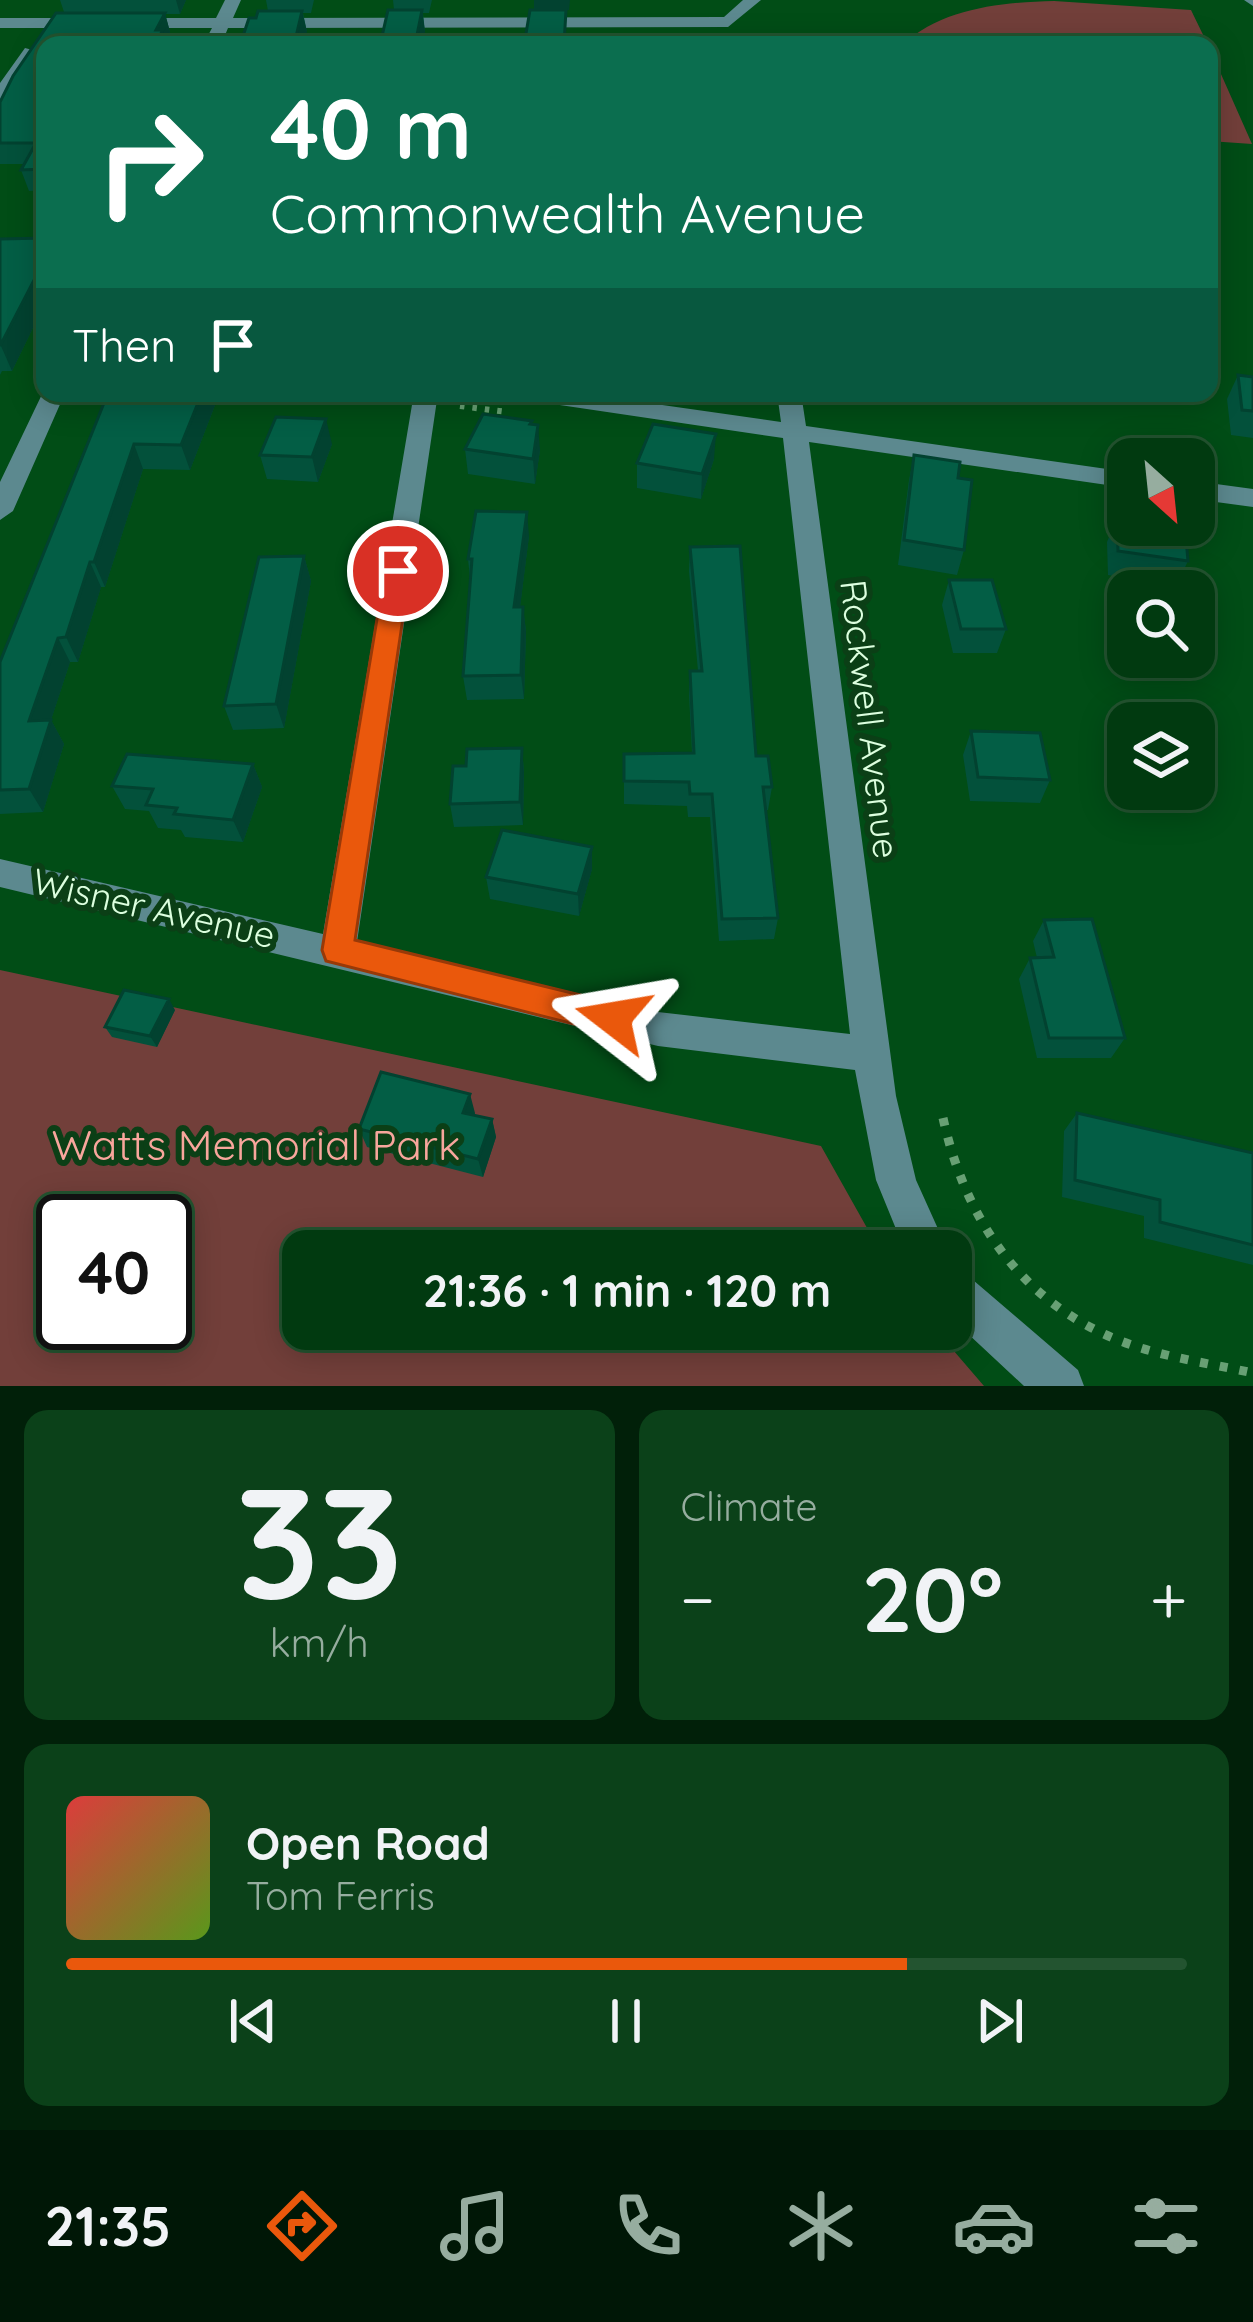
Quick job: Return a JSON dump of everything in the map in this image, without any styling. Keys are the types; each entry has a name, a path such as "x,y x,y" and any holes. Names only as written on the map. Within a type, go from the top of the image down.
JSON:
{"street":[{"path":"216,36 232,0"},
{"path":"474,36 478,0"},
{"path":"0,23 728,22 753,0"},
{"path":"42,36 52,22"},
{"path":"728,22 732,36"},
{"path":"0,96 36,45"},
{"path":"0,511 49,402"},
{"path":"338,950 412,402"},
{"path":"588,402 1107,477"},
{"name":"Rockwell Avenue","path":"790,402 873,1054 896,1176 914,1230"},
{"path":"1215,493 1253,498"},
{"name":"Wisner Avenue","path":"0,873 658,1030 873,1054"},
{"path":"972,1308 1062,1386"}],"path":[{"path":"943,1118 956,1174 982,1229 1042,1295 1113,1339 1253,1373"}],"green space":[{"path":"1015,3 1191,10 1204,36 914,36 954,15"},
{"path":"1218,67 1252,144 1218,142"},
{"name":"Watts Memorial Park","path":"0,970 821,1146 868,1230 282,1230 282,1350 953,1350 984,1386 0,1386"}],"building":[{"path":"388,10 422,10 417,36 382,36"},
{"path":"530,10 566,10 565,36 526,36"},
{"path":"258,11 302,11 296,36 243,36 249,18 256,18"},
{"path":"56,13 165,13 156,30 163,30 159,36 40,36"},
{"path":"36,42 36,143 0,143 0,102"},
{"path":"36,143 36,169 21,170"},
{"path":"36,238 36,276 0,346 0,239"},
{"path":"1238,375 1253,377 1253,411 1242,410"},
{"path":"104,402 198,402 181,445 134,444 66,637 58,638 29,721 51,720 29,789 0,790 0,662"},
{"path":"483,414 538,425 533,459 465,449"},
{"path":"276,417 326,419 312,457 260,455"},
{"path":"653,424 716,434 702,474 637,463"},
{"path":"914,455 960,462 958,478 972,480 964,550 904,540"},
{"path":"476,511 527,512 514,607 523,607 521,675 463,676 472,559 468,559"},
{"path":"740,546 756,756 768,756 772,787 763,787 778,918 722,919 712,794 690,794 689,782 624,781 624,754 694,753 690,671 702,671 690,547"},
{"path":"1118,546 1187,546 1188,561 1118,551"},
{"path":"304,556 276,704 224,706 259,557"},
{"path":"949,580 992,580 1006,629 961,629"},
{"path":"971,731 1040,733 1050,780 978,777"},
{"path":"522,748 520,802 450,804 453,766 466,766 467,749"},
{"path":"127,754 253,764 233,820 174,814 177,808 146,805 153,789 112,786"},
{"path":"502,830 592,847 578,894 486,877"},
{"path":"1092,919 1125,1038 1049,1038 1030,958 1054,957 1044,920"},
{"path":"124,990 169,999 150,1036 105,1027"},
{"path":"381,1072 470,1094 463,1113 492,1119 478,1159 359,1129"},
{"path":"1077,1113 1253,1153 1253,1245 1160,1222 1160,1200 1075,1180"}],"route":[{"path":"398,571 338,950 613,1018"}]}
